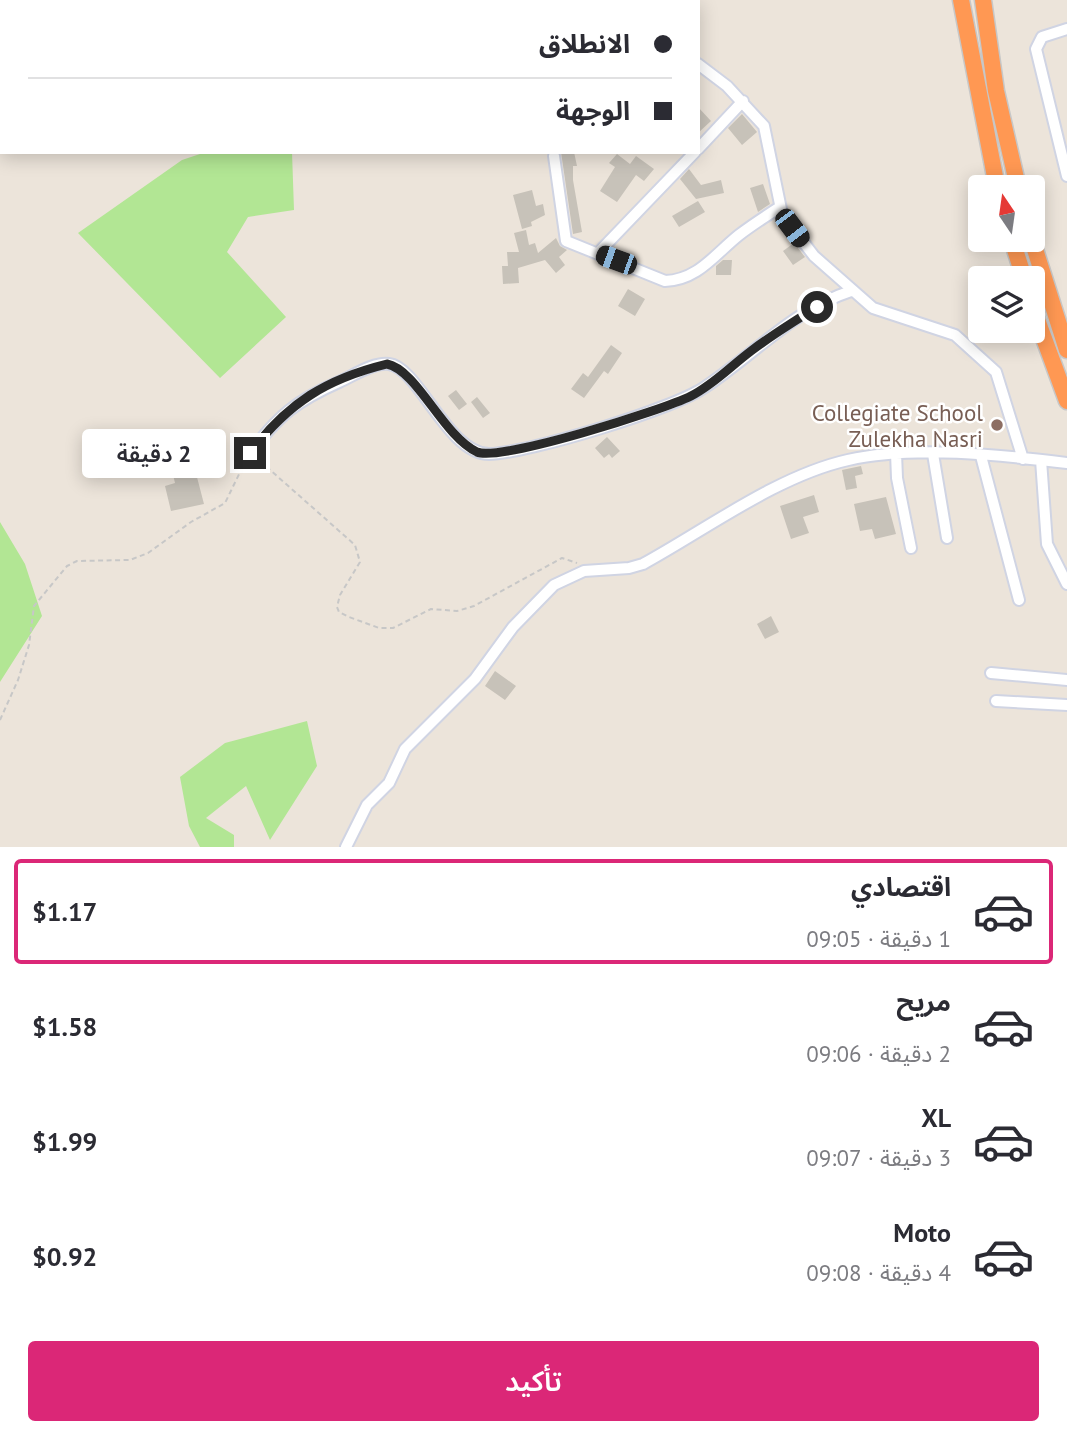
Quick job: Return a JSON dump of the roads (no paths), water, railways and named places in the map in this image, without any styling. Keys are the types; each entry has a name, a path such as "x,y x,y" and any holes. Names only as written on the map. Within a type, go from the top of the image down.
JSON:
{"highway":[{"path":"961,0 995,175"},
{"path":"983,0 996,91 1015,175"},
{"path":"1036,252 1067,350"},
{"path":"1045,341 1067,401"}],"street":[{"path":"1067,29 1042,37 1036,49 1067,176"},
{"path":"700,66 743,102 764,126 780,208 814,257 873,309 956,335 988,362 996,372 1023,459"},
{"path":"700,147 743,102"},
{"path":"598,253 693,154"},
{"path":"554,156 564,237 572,244 665,281 681,279 704,267 737,236 780,208"},
{"path":"250,453 269,427 300,400 353,375 387,364 411,381 448,428 476,451 489,454 511,451 569,437 691,396 766,340 835,296 851,291"},
{"path":"896,453 897,478 911,548"},
{"path":"346,847 367,805 389,783 405,749 475,679 513,627 554,585 584,571 629,568 643,564 796,478 846,460 896,453 1067,463"},
{"path":"933,454 947,538"},
{"path":"981,457 1019,600"},
{"path":"1043,460 1047,544 1067,584"},
{"path":"991,673 1067,680"},
{"path":"996,701 1067,705"}],"place":[{"name":"Collegiate School Zulekha Nasri","path":"997,425"}]}
